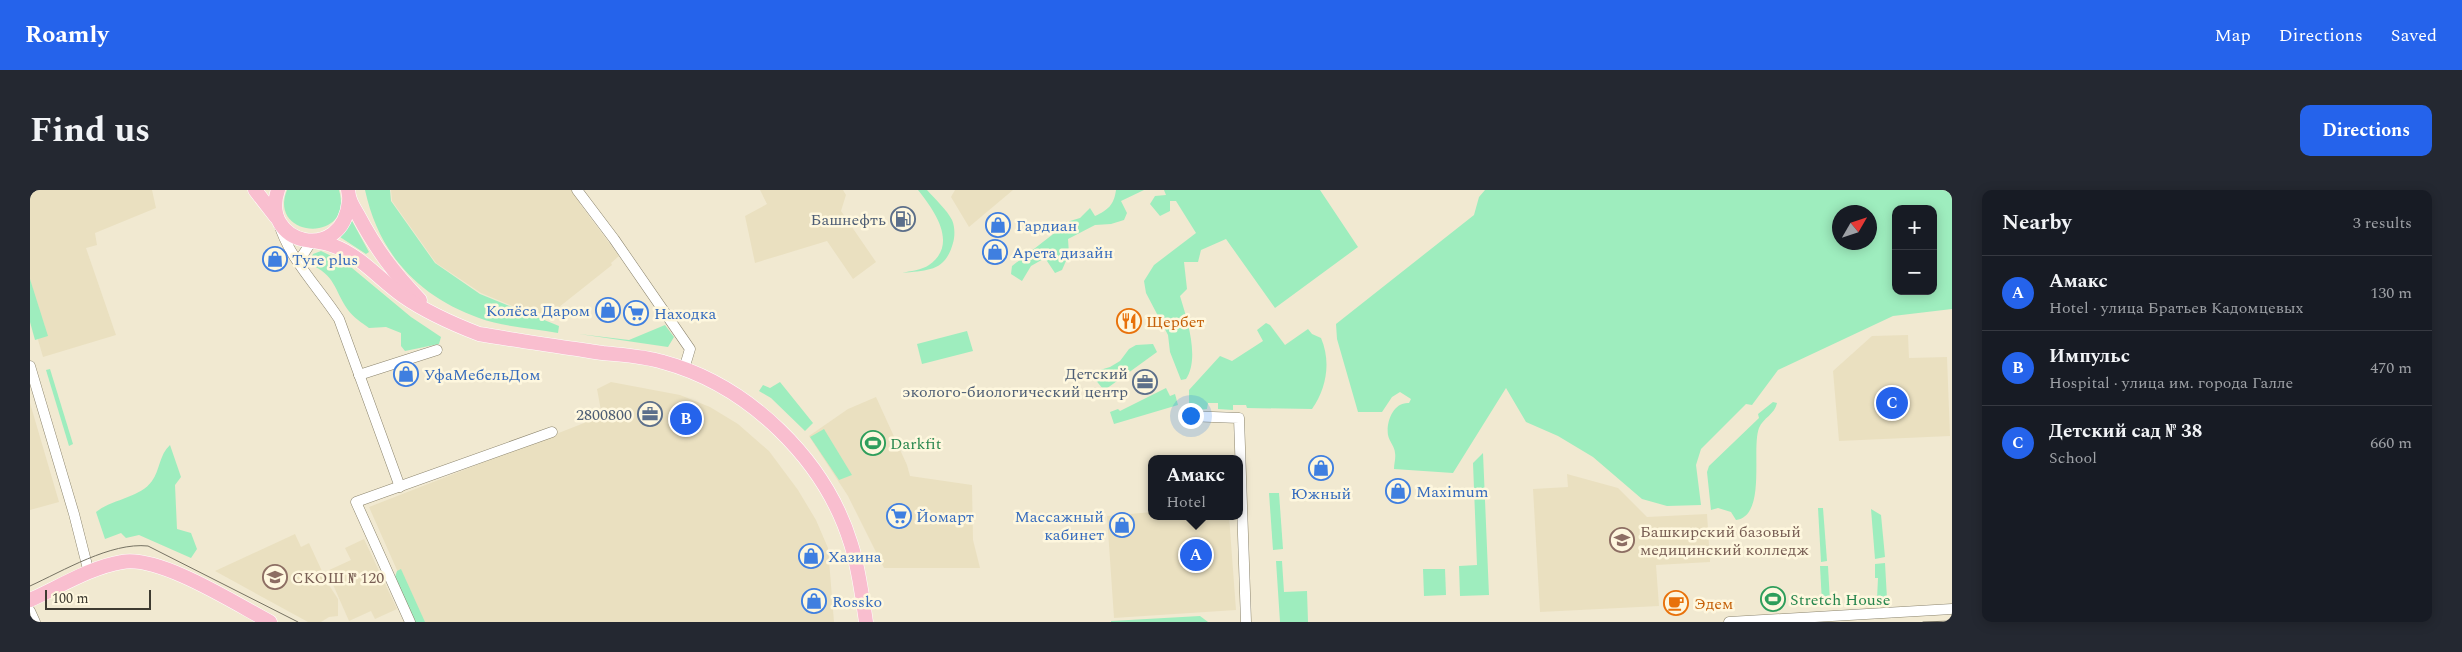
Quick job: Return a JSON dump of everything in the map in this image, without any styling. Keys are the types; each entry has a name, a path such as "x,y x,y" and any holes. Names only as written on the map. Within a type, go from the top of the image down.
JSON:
{"main road":[{"path":"255,190 278,220 295,237 333,245 344,250 403,296 453,324 479,334 661,361 723,386 771,421 794,445 815,474 833,504 850,543 860,583 866,622"},
{"path":"278,190 275,206 278,220"},
{"path":"312,241 324,239 335,233 346,219 348,195"},
{"path":"348,195 381,256 396,276 433,314"},
{"path":"30,600 89,573 123,562 154,564 270,622"}],"street":[{"path":"576,190 614,239 690,349 684,369"},
{"path":"278,220 288,250 339,319 400,487"},
{"path":"302,267 302,256 312,241"},
{"path":"359,375 437,350"},
{"path":"30,366 74,514 89,573"},
{"path":"1187,416 1239,418 1240,455"},
{"path":"410,622 356,502 552,432"},
{"path":"1242,520 1246,622"},
{"path":"1729,622 1822,619 1952,609"},
{"path":"30,611 35,622"}],"shaded area":[{"path":"30,190 152,190 156,208 95,233 97,245 86,248 116,335 43,357 30,312"},
{"path":"391,190 574,190 582,201 580,204 619,256 611,263 612,265 544,319 481,293 436,263 392,201"},
{"path":"760,190 843,190 846,195 841,211 876,262 853,279 827,241 755,263 745,216 767,204"},
{"path":"955,190 1013,190 969,227 951,197"},
{"path":"1908,335 1909,358 1947,357 1950,436 1839,441 1833,371 1872,336"},
{"path":"611,382 680,395 710,407 738,424 769,451 798,490 816,520 828,548 834,622 420,622 369,507 602,416 597,389"},
{"path":"876,397 907,465 910,476 972,485 973,540 980,568 884,568 848,496 809,436 848,409"},
{"path":"30,403 59,502 30,510"},
{"name":"Башкирский базовый медицинский колледж","path":"1567,474 1618,488 1647,517 1707,514 1710,562 1656,565 1659,606 1540,612 1533,489 1568,487"},
{"path":"1148,512 1148,520 1229,520 1236,610 1114,618 1107,516"},
{"name":"СКОШ № 120","path":"295,534 301,547 309,543 327,582 338,599 338,616 329,617 321,622 308,622 215,571"},
{"path":"364,539 397,609 375,619 371,611 349,621 327,571 351,560 345,548"}],"green space":[{"path":"287,190 339,190 341,208 335,220 324,227 312,229 299,226 289,218 284,206"},
{"path":"365,190 390,190 391,201 435,263 480,294 559,326 558,333 488,321 457,309 437,298 404,270 391,253 371,213"},
{"path":"918,190 927,190 947,212 954,225 954,241 945,260 934,268 902,273 926,267 938,257 942,247 941,227 931,207"},
{"path":"1116,190 1144,190 1121,201 1127,213 1124,220 1111,224 1095,225 1068,239 1069,254 1062,270 1055,273 1045,258 1031,266 1022,281 1011,274 1012,266 1070,221 1080,218 1090,208 1095,216 1107,209 1114,200"},
{"path":"1164,190 1320,190 1358,247 1275,308 1226,239 1201,250 1198,262 1184,262 1187,289 1180,296 1191,338 1192,360 1186,379 1181,380 1170,352 1168,335 1146,293 1144,281 1154,265 1196,233 1176,201 1170,201 1170,211 1160,216 1150,204 1155,196 1166,195"},
{"path":"1485,190 1952,190 1952,309 1893,316 1778,370 1752,405 1746,404 1701,449 1696,465 1701,505 1667,506 1642,499 1593,457 1558,436 1526,422 1506,388 1453,473 1394,469 1395,451 1388,435 1388,424 1395,409 1409,403 1411,399 1400,392 1392,397 1382,412 1358,412 1337,339 1336,324 1474,215 1479,197"},
{"path":"352,221 369,252 366,254 340,237"},
{"path":"321,251 346,263 411,317 441,337 439,344 405,351 401,346 401,333 386,327 369,328 358,320 343,303 330,278 318,268 309,264 313,254"},
{"path":"30,279 48,336 35,340 30,322"},
{"path":"1266,323 1270,325 1285,345 1308,329 1312,334 1321,338 1326,356 1326,374 1321,392 1312,409 1247,408 1246,405 1233,405 1233,410 1218,409 1218,403 1208,403 1207,409 1197,410 1189,407 1189,390 1220,356 1232,361 1263,341 1257,330"},
{"path":"665,325 674,337 668,347 579,334 629,340"},
{"path":"967,331 973,351 922,364 917,344"},
{"path":"1153,344 1157,352 1106,389 1103,389 1094,378 1100,370 1120,361 1129,349 1136,345"},
{"path":"50,369 73,444 69,446 46,370"},
{"path":"780,382 813,423 805,431 771,398 759,391 763,385 770,388"},
{"path":"1166,388 1170,396 1175,394 1178,405 1114,424 1110,412 1118,409 1120,411"},
{"path":"1773,402 1777,403 1776,407 1759,428 1757,438 1755,495 1752,507 1746,516 1736,520 1731,512 1718,508 1711,510 1707,472 1709,466 1759,418 1758,414"},
{"path":"824,429 852,475 839,480 810,437"},
{"path":"170,445 181,477 175,485 177,529 191,533 197,549 191,558 139,535 126,538 121,533 105,539 96,512 147,487 155,477 164,453"},
{"path":"1483,453 1489,595 1460,596 1459,566 1477,565 1473,463"},
{"path":"1269,493 1279,493 1283,549 1273,550"},
{"path":"1818,508 1823,508 1827,561 1821,562"},
{"path":"1871,509 1881,515 1885,557 1875,559"},
{"path":"1276,561 1282,561 1284,592 1307,591 1308,622 1280,622"},
{"path":"1885,563 1887,599 1877,599 1878,578 1875,578 1875,564"},
{"path":"1820,566 1828,566 1830,602 1822,603"},
{"path":"401,569 425,622 415,622 395,577 397,571"},
{"path":"1423,569 1445,569 1446,595 1424,596"},
{"path":"1200,616 1208,622 1111,622 1111,621"}],"tram line":[{"path":"30,586 103,553 119,548 148,546 298,622"},
{"path":"1923,622 1952,621"}],"place":[{"name":"Башнефть","path":"903,219"},
{"name":"Гардиан","path":"998,225"},
{"name":"Арета дизайн","path":"995,252"},
{"name":"Tyre plus","path":"275,259"},
{"name":"Колёса Даром","path":"608,310"},
{"name":"Находка","path":"636,313"},
{"name":"Щербет","path":"1129,321"},
{"name":"УфаМебельДом","path":"406,374"},
{"name":"Детский эколого-биологический центр","path":"1145,382"},
{"name":"Детский сад № 38","path":"1892,403"},
{"name":"2800800","path":"650,414"},
{"name":"Импульс","path":"686,419"},
{"name":"Darkfit","path":"873,443"},
{"name":"Южный","path":"1321,468"},
{"name":"Maximum","path":"1398,491"},
{"name":"Йомарт","path":"899,516"},
{"name":"Массажный кабинет","path":"1122,525"},
{"name":"Башкирский базовый медицинский колледж","path":"1622,540"},
{"name":"Амакс","path":"1196,555"},
{"name":"Хазина","path":"811,556"},
{"name":"СКОШ № 120","path":"275,577"},
{"name":"Stretch House","path":"1773,599"},
{"name":"Rossko","path":"814,601"},
{"name":"Эдем","path":"1676,603"}]}
